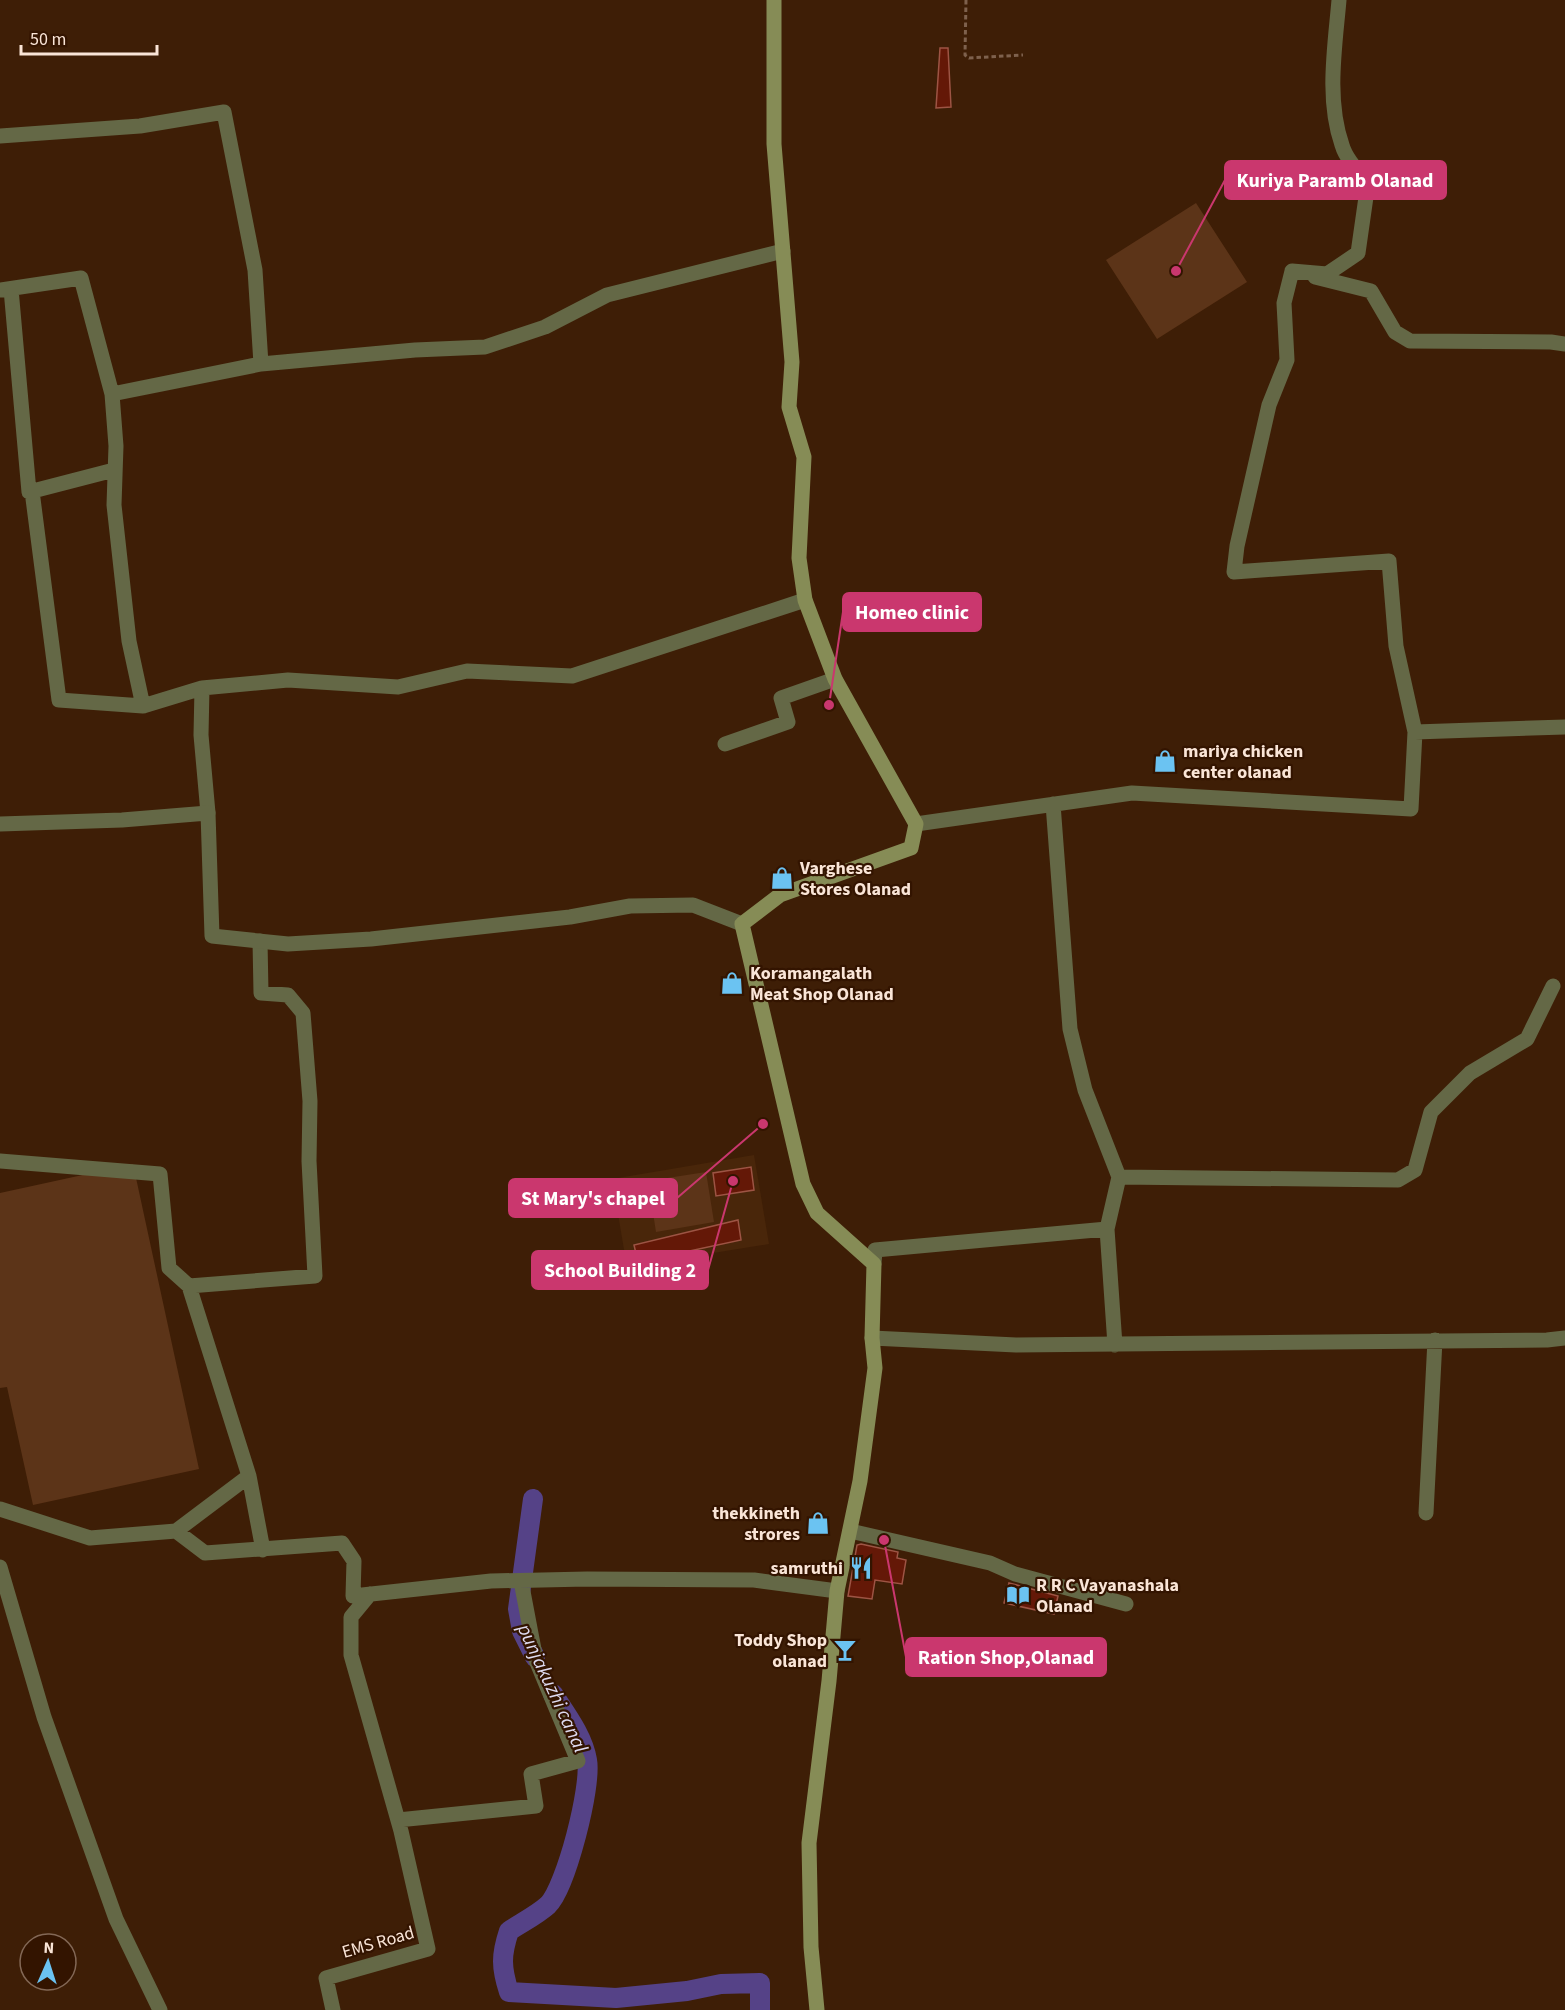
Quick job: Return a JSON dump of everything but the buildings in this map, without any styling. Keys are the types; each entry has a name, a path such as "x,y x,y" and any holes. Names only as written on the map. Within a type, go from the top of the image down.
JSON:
{"main road":[{"path":"774,0 774,144 792,362 789,407 804,457 799,558 805,600 835,679 916,824 911,848 780,895 742,924 803,1184 817,1213 874,1264 872,1338 875,1368 860,1481 837,1590 829,1681 808,1843 817,2010"}],"street":[{"path":"1292,271 1327,274 1358,254 1368,183 1342,146 1335,109 1333,69 1339,0"},
{"path":"0,136 140,126 224,112 255,270 261,364"},
{"path":"112,394 261,364 404,351 485,347 545,327 607,295 783,251"},
{"path":"1292,271 1371,291 1395,332 1410,341 1565,344"},
{"path":"916,824 1132,793 1411,809 1415,732 1396,646 1389,561 1234,572 1237,546 1269,405 1287,360 1284,303 1292,271"},
{"path":"114,470 28,492 6,290 81,278 112,394 116,446 114,505 129,641 142,705"},
{"path":"32,491 58,700 142,705 202,687 288,680 398,687 467,671 572,676 805,600"},
{"path":"725,744 788,722 781,698 835,679"},
{"path":"202,687 201,735 208,813 212,936 288,944 371,939 570,917 630,906 693,905 742,924"},
{"path":"1415,732 1565,727"},
{"path":"1053,804 1070,1029 1085,1090 1119,1177 1107,1229 1114,1345"},
{"path":"0,824 122,820 208,813"},
{"path":"189,1286 315,1276 309,1161 310,1101 303,1013 288,995 261,993 260,941"},
{"path":"1119,1177 1398,1180 1415,1170 1431,1112 1470,1073 1527,1039 1553,986"},
{"path":"0,1161 159,1174 169,1268 189,1286 249,1476 263,1550"},
{"path":"874,1264 875,1250 1107,1229"},
{"path":"872,1338 1016,1345 1565,1338"},
{"path":"1426,1513 1435,1340"},
{"path":"0,1509 90,1538 176,1532 249,1476"},
{"path":"850,1531 990,1563 1015,1574 1126,1604"},
{"path":"176,1532 205,1553 342,1543 354,1561 353,1596 521,1581 754,1580 837,1590"},
{"path":"0,1567 44,1718 70,1784 116,1919 160,2010"},
{"path":"370,1594 351,1617 351,1655 399,1826 536,1806 531,1774 578,1761 536,1660 521,1581"},
{"name":"EMS Road","path":"333,2010 326,1978 428,1950 399,1826"}],"path":[{"path":"966,0 965,55 969,58 1023,55"}],"shaded area":[{"path":"1196,203 1247,282 1157,339 1106,260"},
{"path":"754,1155 769,1244 627,1267 612,1179"},
{"path":"133,1164 199,1469 33,1505 7,1387 0,1388 0,1193"},
{"path":"706,1172 714,1222 656,1232 648,1181"}],"waterway":[{"name":"punjakuzhi canal","path":"533,1499 518,1609 522,1631 535,1657"},
{"name":"punjakuzhi canal","path":"553,1694 582,1742 587,1760 586,1791 570,1858 555,1895 544,1909 509,1931 503,1961 509,1992 616,1998 687,1991 721,1984 760,1983 760,2010"}],"place":[{"name":"Kuriya Paramb Olanad","path":"1176,271"},
{"name":"Homeo clinic","path":"829,705"},
{"name":"mariya chicken center olanad","path":"1165,761"},
{"name":"Varghese Stores Olanad","path":"782,878"},
{"name":"Koramangalath Meat Shop Olanad","path":"732,983"},
{"name":"St Mary's chapel","path":"763,1124"},
{"name":"School Building 2","path":"733,1181"},
{"name":"thekkineth strores","path":"818,1523"},
{"name":"Ration Shop,Olanad","path":"884,1540"},
{"name":"samruthi","path":"861,1568"},
{"name":"R R C Vayanashala Olanad","path":"1018,1595"},
{"name":"Toddy Shop olanad","path":"845,1650"}]}
